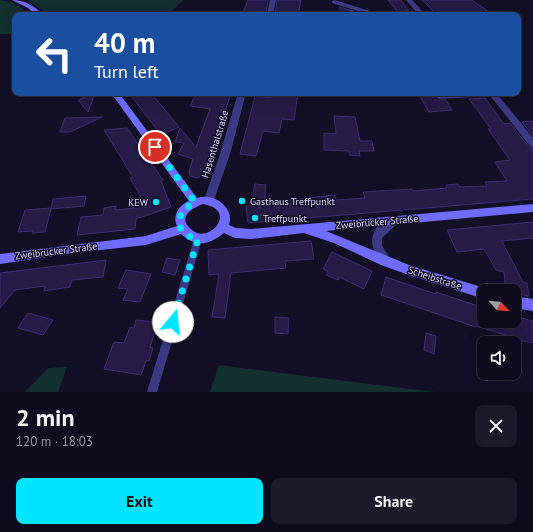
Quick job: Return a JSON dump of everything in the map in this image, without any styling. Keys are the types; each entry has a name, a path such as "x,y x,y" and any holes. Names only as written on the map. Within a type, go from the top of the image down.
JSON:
{"main road":[{"path":"18,0 36,12"},
{"path":"117,96 195,202"},
{"path":"209,200 224,210 225,222 222,228 212,236 198,239 191,237 181,229 179,223 183,210 195,202 209,200"},
{"name":"Zweibrücker Straße","path":"222,228 235,233 251,234 533,208"},
{"name":"Zweibrücker Straße","path":"0,259 86,247 153,240 181,229"},
{"name":"Scheibstraße","path":"296,229 316,232 340,240 386,261 435,280 477,291"},
{"path":"521,303 533,305"}],"street":[{"path":"271,12 273,0"},
{"path":"409,0 420,12"},
{"path":"334,2 368,12"},
{"name":"Hasenthalstraße","path":"209,200 241,96"},
{"path":"494,96 533,144"},
{"path":"386,261 376,249 375,238 380,231 394,220"}],"lane":[{"path":"438,96 457,96"},
{"path":"152,392 198,239"}],"green space":[{"path":"0,0 13,3 27,12 12,12 12,34 0,34"},
{"path":"27,0 183,0 171,12 45,12"},
{"path":"219,365 410,389 436,392 210,392"},
{"path":"67,367 58,392 25,392 48,368"}],"building":[{"path":"248,0 268,0 266,12 243,12"},
{"path":"277,0 301,0 299,12 275,12"},
{"path":"388,0 401,0 409,12 398,12"},
{"path":"422,0 472,0 489,12 434,12"},
{"path":"339,7 357,12 341,12"},
{"path":"88,96 94,96 88,112 78,100"},
{"path":"131,96 153,96 179,127 161,135"},
{"path":"195,96 230,96 206,171 204,175 197,178 190,176 189,171 193,159 178,154 184,143 175,142 180,128 196,147 210,109 190,106"},
{"path":"255,96 271,98 272,96 298,96 294,120 282,119 279,133 263,131 256,156 240,154"},
{"path":"420,96 433,96 436,100 446,100 452,110 429,112"},
{"path":"485,98 504,124 510,123 529,147 533,148 533,199 248,223 246,206 251,206 255,184 266,185 264,203 335,195 336,200 365,198 363,192 412,189 413,191 447,188 446,185 458,184 460,187 487,186 485,182 507,181 495,162 510,160 488,129 491,129 469,99"},
{"path":"334,116 355,117 360,141 372,141 374,151 359,151 360,156 349,155 349,151 324,150 324,133 336,134"},
{"path":"102,117 70,132 60,132 65,118"},
{"path":"533,121 533,136 522,122"},
{"path":"127,128 163,180 161,181 171,207 136,219 135,229 77,235 81,217 103,215 104,208 116,206 115,210 147,207 130,178 133,177 104,130"},
{"path":"86,196 84,206 51,209 45,232 18,232 25,210 51,208 53,199"},
{"path":"533,222 533,238 502,241 523,282 527,283 529,296 521,294 521,284 505,284 504,272 496,270 484,249 457,252 447,230"},
{"path":"311,241 314,259 285,261 286,268 231,273 225,318 212,317 219,274 209,275 208,250"},
{"path":"332,252 372,271 364,289 339,277 338,280 326,275 328,271 323,269"},
{"path":"167,258 180,260 175,275 162,272"},
{"path":"106,260 103,277 72,280 70,287 44,291 45,286 15,290 0,308 0,273"},
{"path":"126,270 151,274 140,302 123,300 128,289 118,288"},
{"path":"386,277 436,294 436,292 477,306 477,326 476,327 381,295"},
{"path":"28,313 53,320 43,335 18,328"},
{"path":"275,317 289,318 288,334 275,333"},
{"path":"521,318 533,321 533,343 521,341 521,336 509,336 483,328 521,328"},
{"path":"136,320 156,322 150,347 153,348 149,361 146,361 141,375 104,369 114,342 124,343 130,327 134,328"},
{"path":"426,333 436,336 434,354 424,350"}],"place":[{"name":"Gasthaus Treffpunkt","path":"242,201"},
{"name":"KEW","path":"156,202"},
{"name":"Treffpunkt","path":"255,218"}],"route":[{"path":"155,147 195,202 188,205 180,216 179,223 181,229 185,234 198,239 173,322"}]}
